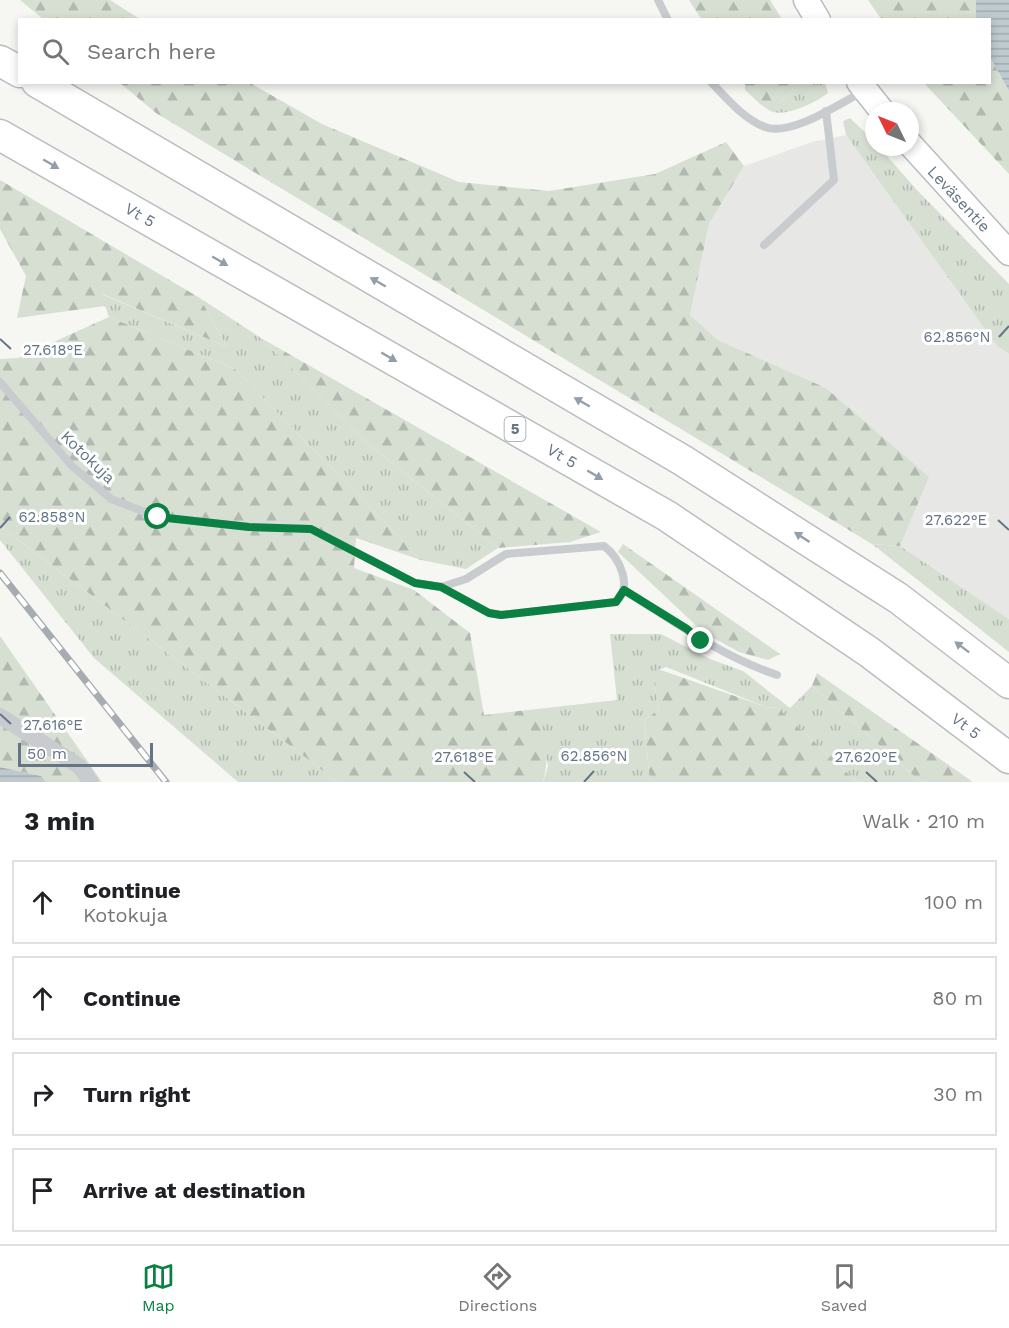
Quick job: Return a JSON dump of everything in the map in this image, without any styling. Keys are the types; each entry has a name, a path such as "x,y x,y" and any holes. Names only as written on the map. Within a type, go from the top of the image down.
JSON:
{"highway":[{"path":"0,61 18,71"},
{"path":"40,84 682,460 898,598 1009,683"},
{"name":"Vt 5","path":"0,135 667,516 869,652 1009,758"}],"main road":[{"path":"806,0 817,18"},
{"path":"862,87 874,102"},
{"name":"Leväsentie","path":"919,154 1009,253"}],"street":[{"path":"0,716 79,766 91,782"}],"lane":[{"path":"658,0 667,18"},
{"path":"713,84 746,116 771,128 792,127 826,111 862,87"},
{"path":"764,245 834,180 826,111"},
{"name":"Kotokuja","path":"0,382 72,466 111,499 158,517 249,527 311,529 415,583 441,587"},
{"path":"595,544 604,546 617,559 623,575 624,590 616,602 501,615 489,613 441,587 466,579 506,554 595,544"},
{"path":"624,590 687,629 701,641 753,667 777,675"}],"shaded area":[{"path":"976,0 1009,0 1009,91 991,59 991,18 976,18"},
{"path":"846,135 997,346 1009,354 1009,619 900,546 928,477 826,388 718,340 690,315 709,224 744,166 812,142"},
{"path":"0,767 41,776 46,782 0,782"}],"green space":[{"path":"20,0 110,0 138,18 42,18"},
{"path":"689,0 770,0 781,18 700,18"},
{"path":"868,0 976,0 976,18 880,18"},
{"path":"991,59 1009,91 1009,174 925,84 991,84"},
{"path":"121,84 252,84 322,124 459,182 549,191 655,174 726,142 744,166 709,224 690,315 718,340 826,388 929,477 900,546 872,544 156,113"},
{"path":"745,84 798,84 779,104 760,104 745,90"},
{"path":"798,84 825,84 828,93 794,110 773,112 760,104 779,104"},
{"path":"850,118 865,132 865,156 887,156 1009,284 1009,354 997,346 846,135 843,121"},
{"path":"0,180 200,298 227,347 102,294 105,306 17,318 26,276 0,229"},
{"path":"101,294 227,347 200,298 261,338 368,444 498,548 466,569 421,560 235,369 109,317"},
{"path":"109,317 235,369 421,560 356,538 354,568 414,590 470,633 484,715 537,709 546,745 543,782 338,782 0,526 0,359 18,358"},
{"path":"261,338 601,532 570,542 498,548 368,444"},
{"path":"0,526 338,782 238,782 94,658 0,540"},
{"path":"623,544 780,654 768,660 739,652 703,632 618,552"},
{"path":"872,544 900,546 1009,619 1009,652"},
{"path":"610,634 661,634 710,659 743,671 790,708 812,686 921,782 857,782 778,708 766,707 666,667 658,670 654,682 659,709 644,721 650,782 543,782 548,766 537,709 617,700"},
{"path":"0,636 102,782 46,782 41,776 0,767"},
{"path":"658,669 766,707 778,708 857,782 650,782 644,721 659,709 654,682"},
{"path":"817,673 973,782 921,782 812,686"}],"railway":[{"path":"0,573 166,782"}],"route":[{"path":"158,517 249,527 311,529 415,583 441,587 489,613 501,615 616,602 624,590 687,629 701,641"}]}
